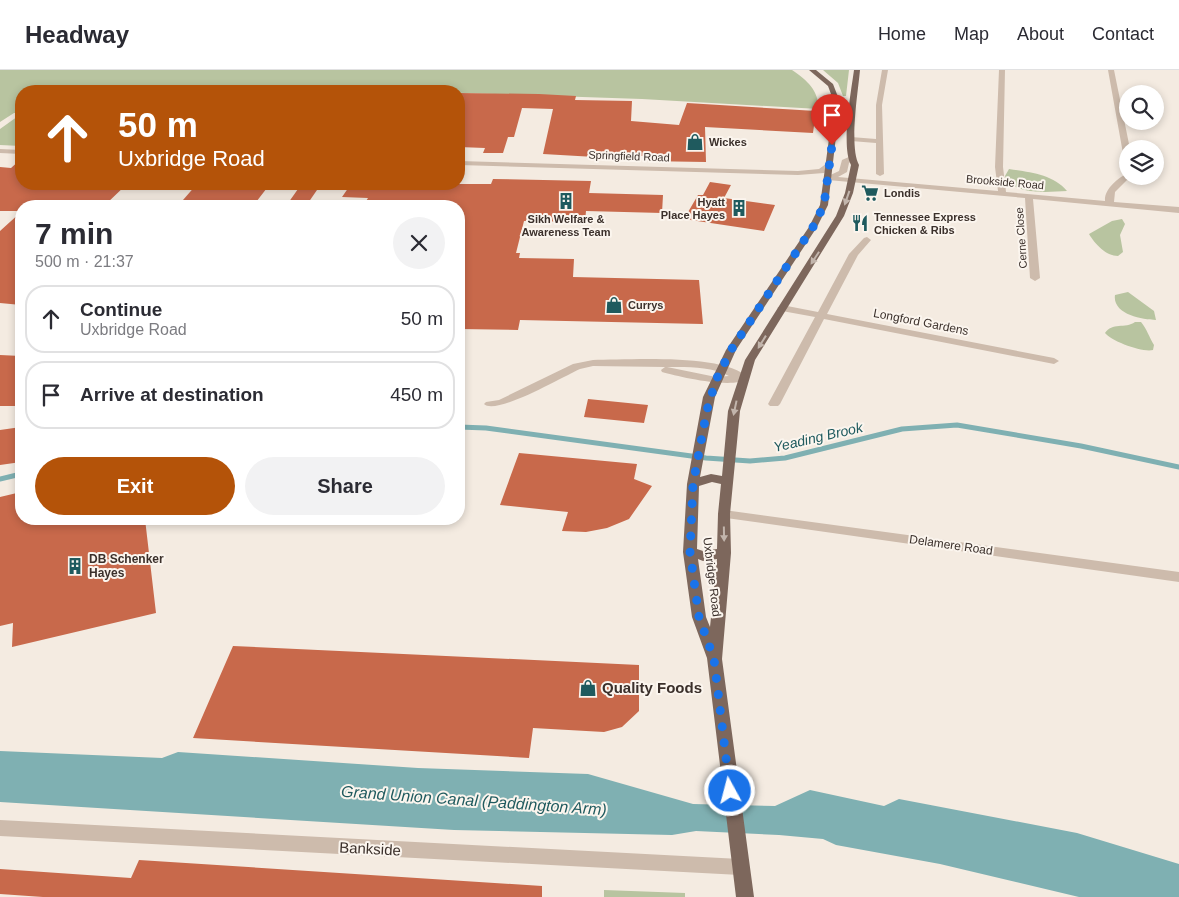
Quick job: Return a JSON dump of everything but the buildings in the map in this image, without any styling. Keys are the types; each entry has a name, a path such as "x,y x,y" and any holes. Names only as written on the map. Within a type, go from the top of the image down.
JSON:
{"main road":[{"name":"Uxbridge Road","path":"714,659 699,617 690,552 693,484 701,437 716,380 731,350 813,227 824,205 837,108 836,94 827,81 812,70"},
{"name":"Uxbridge Road","path":"714,659 724,553 724,514 734,411 750,360 840,216 852,179 854,165 851,158 851,139 853,97 857,70"},
{"path":"693,484 712,478 728,476"},
{"path":"690,552 711,556 724,553"},
{"path":"714,659 745,897"}],"street":[{"path":"880,174 878,105 885,70"},
{"path":"1002,70 1000,167 1002,193"},
{"path":"1111,70 1124,140"},
{"path":"851,139 879,141"},
{"path":"0,151 15,152"},
{"path":"828,178 843,172 845,162 851,158"},
{"name":"Springfield Road","path":"465,163 798,172 821,170 830,163"},
{"name":"Springfield Road","path":"798,172 828,178"},
{"name":"Brookside Road","path":"828,178 1179,210"},
{"path":"1110,203 1108,196 1110,190 1119,182"},
{"name":"Cerne Close","path":"1029,196 1035,278"},
{"path":"774,404 854,254 867,240"},
{"name":"Longford Gardens","path":"782,308 1054,361"},
{"path":"490,404 501,403 577,366 594,363 692,364 722,368 743,378"},
{"path":"634,363 716,380 743,378"},
{"name":"Delamere Road","path":"724,514 1179,577"},
{"name":"Bankside","path":"0,828 739,861"}],"green space":[{"path":"0,70 792,70 811,86 817,96 819,109 642,99 465,93 465,85 15,85 15,113 0,122"},
{"path":"823,70 849,70 846,96 843,96 838,83"},
{"path":"15,118 15,146 0,145 0,129"},
{"path":"1009,169 1048,177 1067,191 1035,191 1019,188 1006,180 1005,176"},
{"path":"1122,219 1125,224 1120,235 1123,252 1118,256 1109,254 1094,242 1089,234 1112,221"},
{"path":"1128,292 1154,311 1156,320 1129,315 1118,307 1115,302 1115,295"},
{"path":"1141,322 1145,327 1154,345 1153,350 1142,350 1128,346 1105,333 1111,328"},
{"path":"604,890 685,893 685,897 604,897"}],"water":[{"name":"Grand Union Canal (Paddington Arm)","path":"0,751 162,758 178,752 418,768 588,774 693,804 775,806 810,790 884,806 899,799 1077,833 1179,864 1179,897 1079,897 940,864 836,845 823,839 779,835 696,831 672,835 454,830 0,802"}],"waterway":[{"name":"Yeading Brook","path":"465,427 486,428 706,458 750,461 785,458 902,429 957,425 1081,446 1179,467"},
{"name":"Yeading Brook","path":"0,479 15,475"}],"place":[{"name":"Wickes","path":"695,142"},
{"name":"Londis","path":"870,193"},
{"name":"Sikh Welfare & Awareness Team","path":"566,201"},
{"name":"Hyatt Place Hayes","path":"739,208"},
{"name":"Tennessee Express Chicken & Ribs","path":"860,223"},
{"name":"Currys","path":"614,305"},
{"name":"DB Schenker Hayes","path":"75,566"},
{"name":"Quality Foods","path":"588,688"}],"route":[{"path":"730,791 714,659 699,617 690,552 690,522 696,461 710,397 716,380 731,350 813,227 824,205 832,145"}]}
